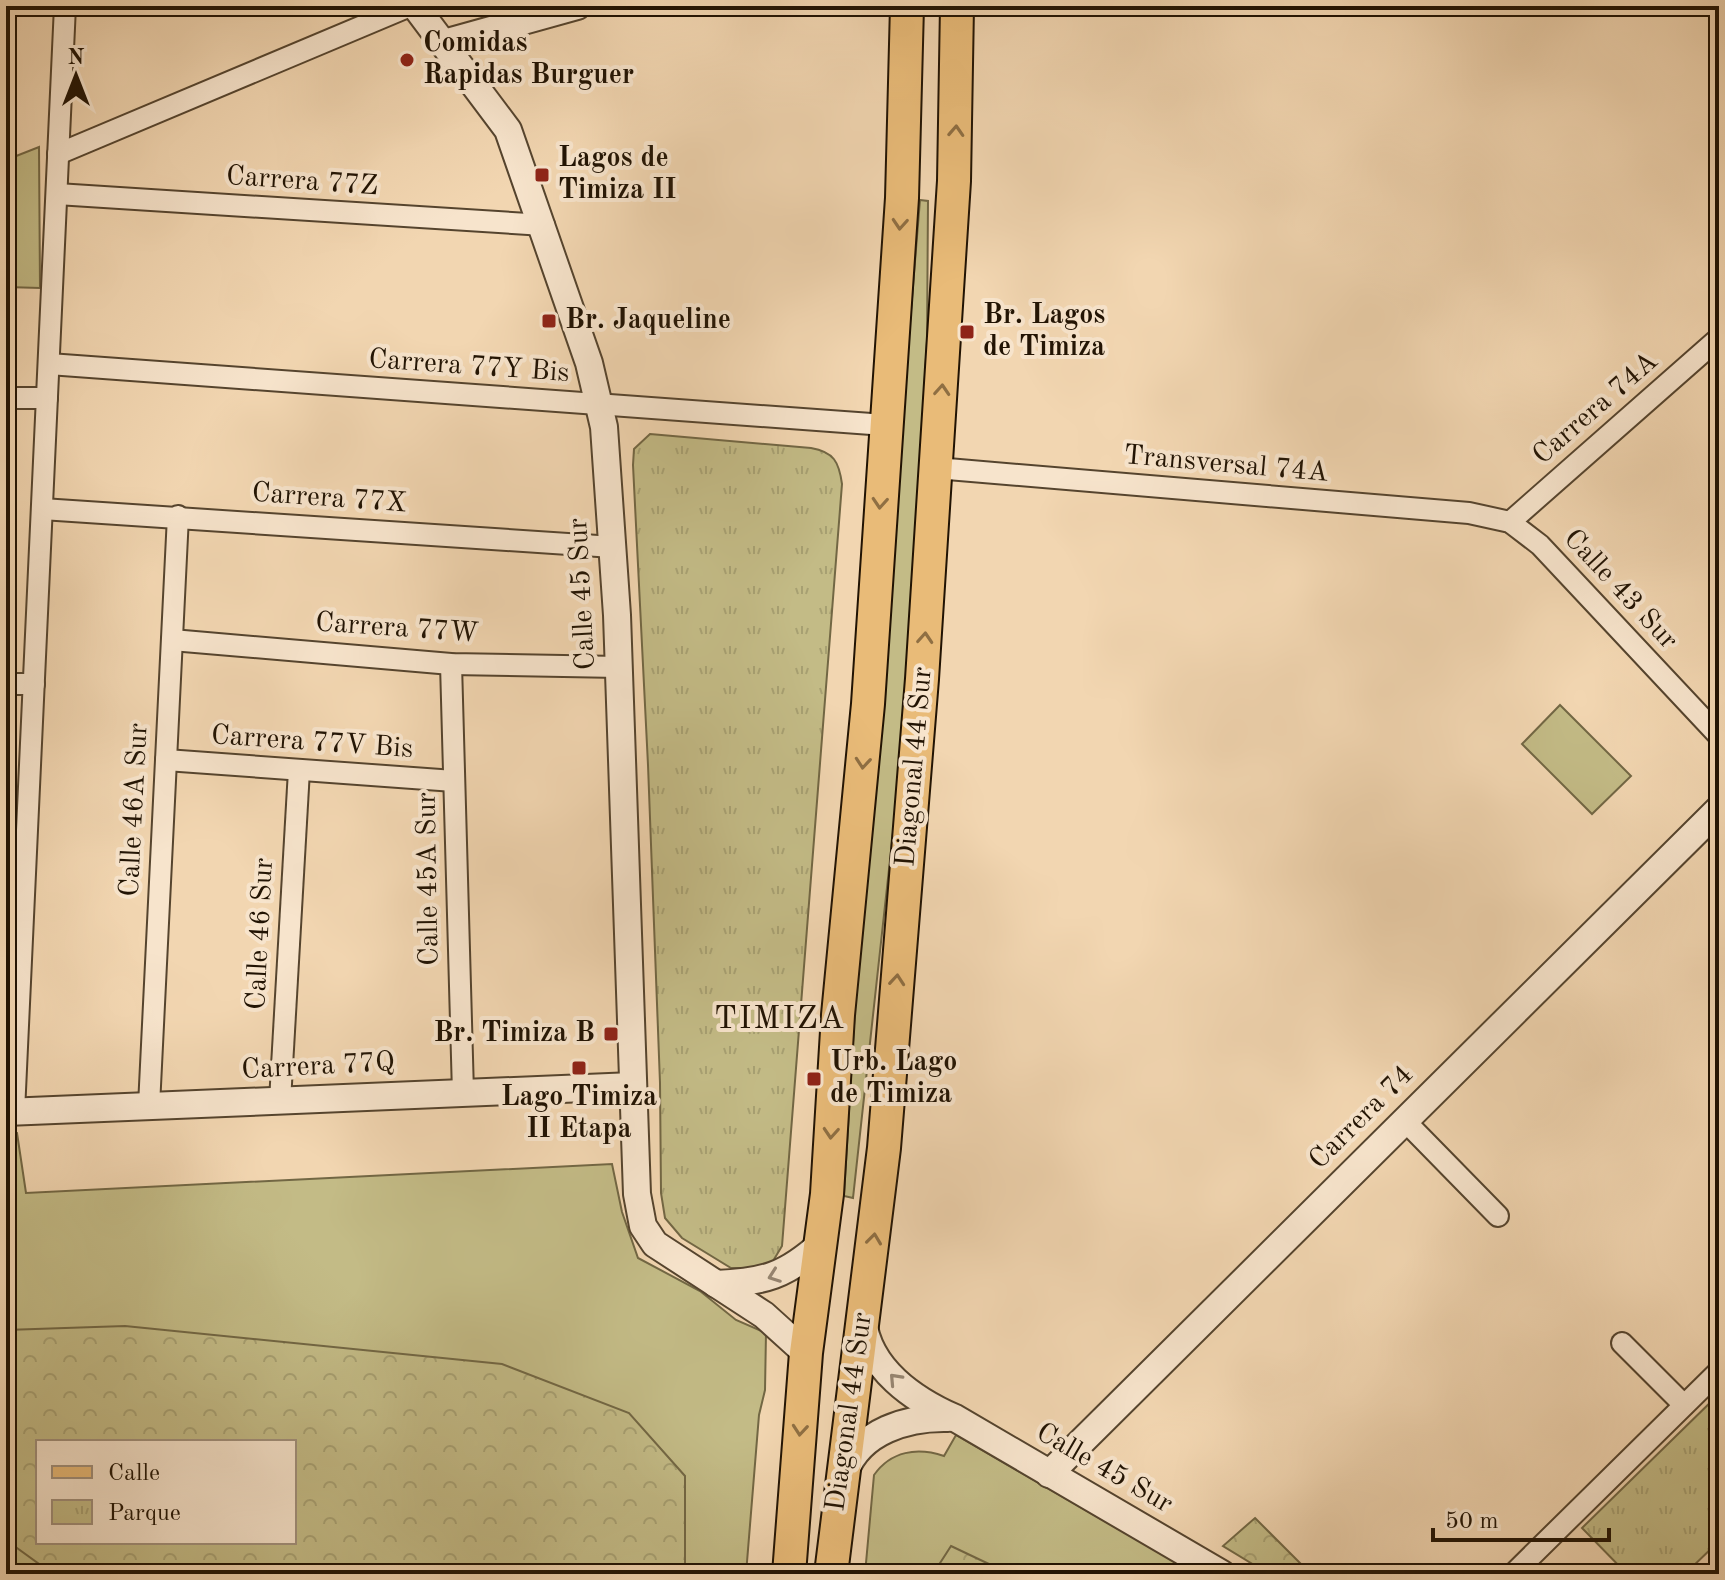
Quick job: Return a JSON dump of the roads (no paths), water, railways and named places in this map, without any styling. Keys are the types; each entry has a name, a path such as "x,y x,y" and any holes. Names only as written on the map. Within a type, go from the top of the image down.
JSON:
{"main road":[{"name":"Diagonal 44 Sur","path":"789,1574 806,1353 822,1243 844,949 868,704 906,122 907,6"},
{"name":"Diagonal 44 Sur","path":"831,1574 884,1148 936,468 957,126 957,6"}],"street":[{"path":"10,1112 16,852 34,684 65,6"},
{"path":"58,154 412,6"},
{"name":"Calle 45 Sur","path":"412,6 444,43 508,130 544,225 600,404 608,458 619,667 637,1194 643,1226 655,1244 716,1284"},
{"path":"444,43 577,6"},
{"name":"Carrera 77Z","path":"57,194 544,225"},
{"name":"Carrera 74A","path":"1510,522 1719,338"},
{"name":"Carrera 77Y Bis","path":"49,364 885,425"},
{"path":"6,398 47,398"},
{"name":"Transversal 74A","path":"936,468 1469,513 1510,522"},
{"name":"Carrera 77X","path":"42,509 613,547"},
{"name":"Calle 46A Sur","path":"149,1106 178,516"},
{"name":"Calle 43 Sur","path":"1510,522 1540,545 1719,736"},
{"name":"Carrera 77W","path":"172,640 451,664 619,667"},
{"name":"Calle 45A Sur","path":"451,664 463,1093"},
{"path":"6,684 34,684"},
{"name":"Carrera 77V Bis","path":"166,760 454,781"},
{"name":"Calle 46 Sur","path":"280,1101 299,770"},
{"name":"Carrera 74","path":"1049,1474 1719,809"},
{"name":"Carrera 77Q","path":"10,1112 633,1086"},
{"path":"1405,1121 1498,1216"},
{"path":"716,1284 766,1280 790,1269 822,1243"},
{"path":"716,1284 784,1330 806,1353"},
{"name":"Calle 45 Sur","path":"863,1317 871,1348 901,1386 926,1405 955,1418 1222,1574"},
{"path":"1622,1343 1684,1405"},
{"path":"1513,1574 1719,1371"},
{"path":"840,1485 849,1461 867,1441 894,1425 924,1417 955,1418"}],"place":[{"name":"Comidas Rapidas Burguer","path":"407,60"},
{"name":"Lagos de Timiza II","path":"542,175"},
{"name":"Br. Jaqueline","path":"549,321"},
{"name":"Br. Lagos de Timiza","path":"967,332"},
{"name":"Br. Timiza B","path":"611,1034"},
{"name":"Lago Timiza II Etapa","path":"579,1068"},
{"name":"Urb. Lago de Timiza","path":"814,1079"}],"district":[{"name":"TIMIZA","path":"780,1020"}]}
